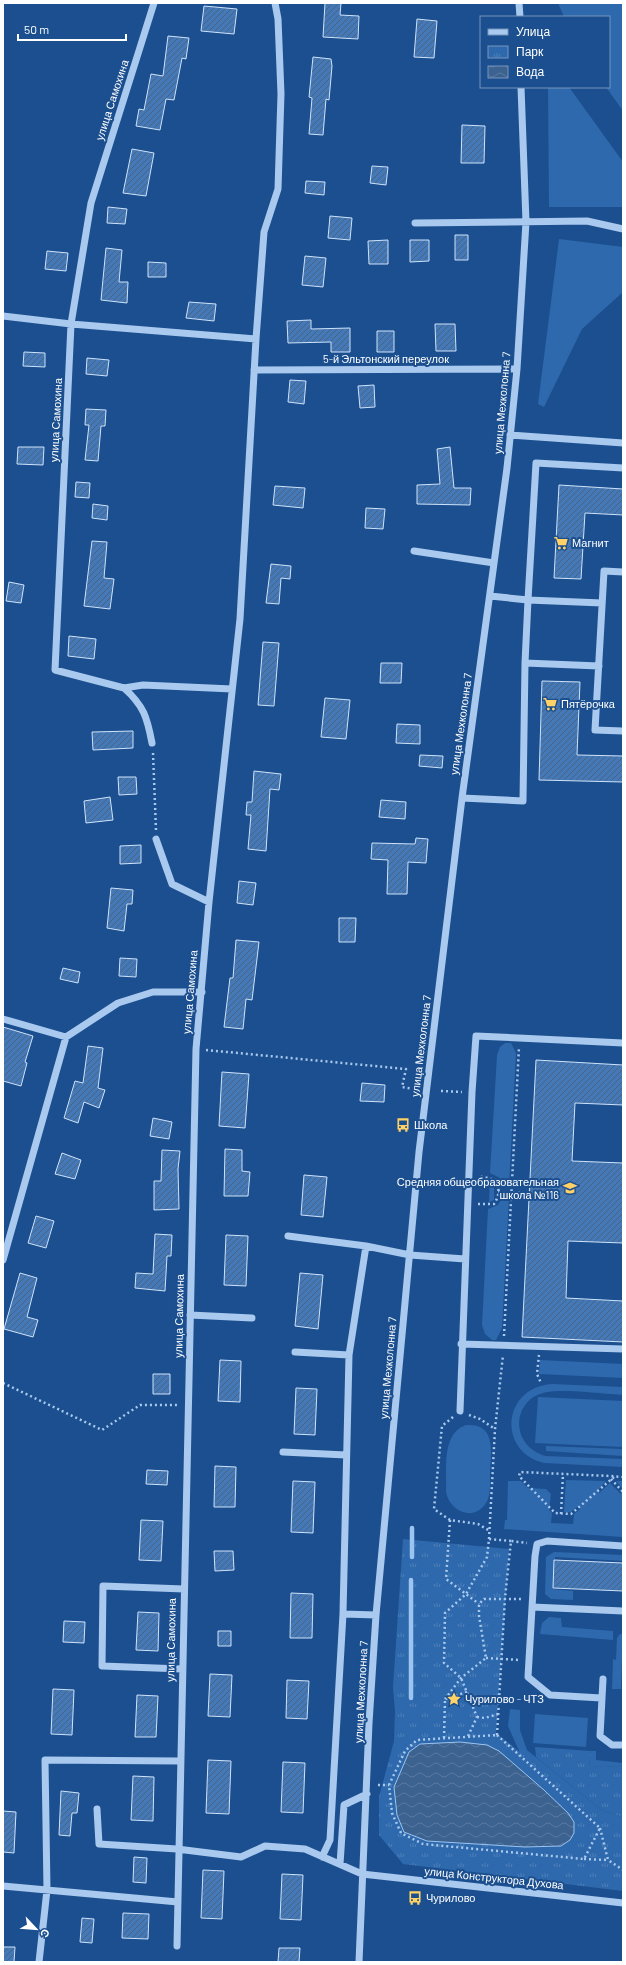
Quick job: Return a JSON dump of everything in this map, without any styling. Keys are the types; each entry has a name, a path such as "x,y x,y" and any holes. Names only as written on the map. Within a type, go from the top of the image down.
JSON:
{"street":[{"name":"улица Самохина","path":"154,3 91,203 71,324 55,670 124,688 143,686 232,689"},
{"name":"улица Самохина","path":"177,1946 177,1849 196,1049 202,992 208,902 240,619 254,370 264,232 278,189 281,94 278,19 275,3"},
{"path":"520,4 520,16"},
{"path":"521,88 526,222"},
{"path":"415,223 587,221 623,229"},
{"name":"улица Мехколонна 7","path":"359,1962 369,1723 376,1615 419,1152 462,798 490,596 510,435 517,369 526,222"},
{"path":"3,316 71,324 256,339"},
{"name":"5-й Эльтонский переулок","path":"254,370 517,369"},
{"path":"510,435 623,444"},
{"path":"462,798 523,801 525,663 536,464 623,468"},
{"path":"414,551 494,562"},
{"path":"623,572 604,571 596,730 623,731"},
{"path":"490,596 528,600 602,603"},
{"path":"525,663 599,666"},
{"path":"124,688 135,698 148,718 152,743"},
{"path":"156,839 172,884 208,902"},
{"path":"3,1260 66,1036 118,1003 153,992 202,992"},
{"path":"3,1020 66,1036"},
{"path":"460,1411 461,1344 472,1092 476,1036 623,1043"},
{"path":"288,1236 366,1246 410,1255 465,1259"},
{"path":"322,1857 330,1840 343,1614 349,1355 366,1246"},
{"path":"190,1314 252,1318"},
{"path":"461,1344 623,1349"},
{"path":"295,1352 349,1355"},
{"path":"283,1452 346,1455"},
{"path":"601,1698 550,1695 528,1677 528,1660 532,1653 532,1603 537,1544 547,1541 623,1546"},
{"path":"182,1669 102,1666 103,1586 184,1589"},
{"path":"532,1603 623,1611"},
{"path":"343,1614 376,1615"},
{"path":"602,1679 600,1736 612,1745 623,1745"},
{"path":"39,1962 47,1890 45,1760 180,1761"},
{"path":"340,1864 344,1805 367,1794"},
{"path":"97,1809 99,1844 177,1849"},
{"name":"улица Конструктора Духова","path":"177,1849 241,1857 265,1846 305,1849 362,1874 623,1904"},
{"path":"3,1886 178,1902"}],"path":[{"path":"152,743 156,839"},
{"path":"467,1737 477,1717 461,1678 444,1663 445,1613 466,1594 487,1557 490,1531 495,1429 504,1346 520,1039"},
{"path":"196,1049 406,1070 402,1087 414,1089"},
{"path":"441,1091 472,1092"},
{"path":"486,1205 494,1204 497,1200 498,1192 496,1180 489,1177"},
{"path":"498,1192 529,1193"},
{"path":"540,1347 537,1374 540,1383"},
{"path":"3,1383 102,1430 140,1405 188,1404"},
{"path":"490,1531 478,1524 450,1520 434,1509 442,1426 460,1411 480,1419 495,1429"},
{"path":"613,1478 571,1514 561,1514 555,1513 519,1476 520,1472 613,1478 623,1477"},
{"path":"561,1514 563,1474"},
{"path":"613,1478 623,1492"},
{"path":"450,1520 446,1579 479,1604"},
{"path":"489,1539 537,1544"},
{"path":"497,1735 505,1598 511,1541"},
{"path":"486,1658 478,1616 479,1604 484,1599 505,1598 532,1603"},
{"path":"444,1738 445,1699 461,1678 486,1658 528,1660"},
{"path":"445,1699 467,1692"},
{"path":"477,1717 485,1718 498,1714"},
{"path":"608,1860 600,1828 497,1735 417,1740 405,1751 389,1785 392,1813 401,1833 423,1844 608,1860 623,1870"},
{"path":"378,1785 389,1785"},
{"path":"584,1859 600,1828"}],"green space":[{"path":"558,3 623,3 623,111 607,88 610,88 610,16 564,16"},
{"path":"548,88 570,88 623,162 623,207 549,207"},
{"path":"559,239 623,247 623,292 582,329 544,407 538,404"},
{"path":"505,1043 511,1043 516,1053 509,1187 503,1186 500,1178 490,1173 497,1055 500,1047"},
{"path":"490,1180 494,1181 494,1200 489,1202"},
{"path":"502,1198 509,1198 502,1328 496,1340 492,1340 485,1334 482,1325 488,1209 498,1205"},
{"path":"540,1360 623,1364 623,1378 539,1374"},
{"path":"552,1384 623,1387 623,1395 560,1391 537,1395 527,1403 521,1413 519,1425 521,1436 526,1444 536,1452 545,1456 623,1459 623,1467 544,1463 529,1456 518,1446 513,1434 512,1420 515,1407 523,1396 536,1388"},
{"path":"538,1397 623,1401 623,1447 535,1443"},
{"path":"466,1425 476,1426 483,1429 490,1441 491,1448 490,1489 488,1500 481,1509 468,1513 462,1512 451,1504 446,1491 446,1463 449,1444 452,1436"},
{"path":"546,1446 623,1449 623,1456 546,1451"},
{"path":"566,1480 606,1481 599,1489 599,1493 610,1483 621,1494 622,1488 616,1481 623,1481 623,1537 504,1529 505,1520 507,1520 508,1481 521,1481 528,1488 546,1489 551,1494 549,1510 552,1513 551,1523 573,1524 574,1514 581,1508 577,1507 571,1512 564,1512"},
{"path":"403,1539 509,1549 496,1733 623,1834 623,1891 403,1864 379,1835 379,1797 394,1741 395,1711 393,1687"},
{"path":"554,1552 623,1555 623,1561 555,1557 553,1589 573,1591 573,1600 551,1599 545,1594 546,1557"},
{"path":"549,1617 561,1618 562,1627 613,1631 613,1640 540,1634 542,1623"},
{"path":"620,1634 623,1634 621,1689 612,1689 613,1659 616,1660 617,1638"},
{"path":"510,1709 520,1710 520,1730 527,1750 603,1811 623,1817 623,1836 520,1753 508,1726"},
{"path":"535,1714 588,1718 586,1747 533,1743"},
{"path":"535,1747 591,1751 589,1766 623,1767 623,1817 603,1811 536,1757"},
{"path":"591,1751 596,1751 596,1760 623,1763 623,1767 589,1766"}],"water":[{"path":"460,1742 487,1745 499,1751 544,1790 568,1813 574,1822 574,1833 570,1840 561,1846 525,1847 427,1841 404,1832 397,1815 394,1787 409,1752 420,1744"}],"building":[{"path":"325,3 341,3 340,15 359,16 358,39 323,37"},
{"path":"204,6 237,9 234,34 201,31"},
{"path":"417,19 437,21 434,58 414,57"},
{"path":"168,36 189,38 186,59 182,58 174,100 166,99 160,130 136,126 139,109 144,110 151,74 163,76"},
{"path":"313,57 331,59 332,66 329,100 326,99 323,135 309,134 312,98 309,97"},
{"path":"462,125 485,126 484,163 461,163"},
{"path":"132,149 154,153 146,196 123,193"},
{"path":"372,166 388,167 386,185 370,183"},
{"path":"306,181 325,182 324,195 305,193"},
{"path":"108,207 127,209 125,224 107,223"},
{"path":"330,216 352,218 350,240 328,238"},
{"path":"455,235 468,235 468,260 455,260"},
{"path":"388,240 388,264 369,264 368,241"},
{"path":"410,240 429,240 429,261 410,262"},
{"path":"106,248 122,250 119,282 128,282 127,303 101,300"},
{"path":"47,251 68,253 66,271 45,269"},
{"path":"305,256 326,258 323,287 302,285"},
{"path":"148,262 166,263 166,277 148,277"},
{"path":"189,302 216,304 214,321 186,318"},
{"path":"311,320 311,329 350,328 350,352 331,352 331,342 288,343 287,321"},
{"path":"435,324 455,324 456,351 436,351"},
{"path":"377,331 394,331 394,352 377,352"},
{"path":"24,352 45,353 45,367 23,366"},
{"path":"87,358 109,360 107,376 86,374"},
{"path":"290,380 306,381 304,404 288,402"},
{"path":"374,385 375,407 360,408 358,386"},
{"path":"86,409 106,410 105,426 101,426 98,461 85,460 89,425 85,425"},
{"path":"18,447 44,447 43,465 17,464"},
{"path":"450,447 454,488 471,488 470,505 417,504 417,485 440,484 437,449"},
{"path":"76,482 90,483 89,498 75,497"},
{"path":"559,485 623,489 623,515 585,513 581,579 554,578"},
{"path":"275,486 305,488 303,508 273,505"},
{"path":"93,504 108,506 107,520 92,518"},
{"path":"366,508 385,509 383,529 365,528"},
{"path":"92,541 107,542 104,578 114,579 110,609 84,606"},
{"path":"271,564 291,566 290,579 281,578 279,604 266,603"},
{"path":"9,582 24,585 21,603 6,601"},
{"path":"69,636 96,639 94,659 68,656"},
{"path":"263,642 279,643 274,706 258,705"},
{"path":"381,663 402,663 401,683 380,683"},
{"path":"542,681 580,682 577,755 623,756 623,782 539,780"},
{"path":"325,698 350,700 346,739 321,737"},
{"path":"397,724 420,725 420,744 396,743"},
{"path":"133,731 133,748 93,750 92,732"},
{"path":"420,755 443,756 442,768 419,766"},
{"path":"254,771 281,774 279,790 270,789 266,851 248,849 251,815 246,815 247,802 252,802"},
{"path":"118,777 136,777 137,794 119,795"},
{"path":"110,797 113,820 86,823 84,801"},
{"path":"381,800 406,802 405,819 379,817"},
{"path":"416,838 428,839 426,863 408,862 407,894 387,894 388,860 371,859 372,843 415,844"},
{"path":"141,845 141,863 120,864 120,846"},
{"path":"239,881 256,883 253,905 237,903"},
{"path":"111,888 133,890 132,904 127,904 124,931 107,928"},
{"path":"339,918 356,918 355,942 339,942"},
{"path":"236,940 259,942 252,1000 246,999 243,1029 224,1027 230,978 233,978"},
{"path":"120,958 137,959 136,977 119,976"},
{"path":"63,968 80,972 78,983 60,979"},
{"path":"3,1027 33,1036 25,1062 27,1063 21,1086 3,1081"},
{"path":"88,1046 103,1048 98,1088 105,1090 99,1108 84,1102 78,1123 64,1118 75,1081 83,1083"},
{"path":"536,1060 623,1065 623,1105 575,1103 572,1161 623,1163 623,1243 568,1241 566,1298 623,1301 623,1342 522,1337"},
{"path":"222,1072 249,1074 245,1128 219,1126"},
{"path":"362,1083 385,1085 384,1102 360,1101"},
{"path":"153,1118 172,1122 169,1139 150,1136"},
{"path":"225,1149 242,1150 242,1171 250,1172 248,1196 224,1196"},
{"path":"162,1150 180,1151 178,1169 179,1209 154,1210 154,1181 161,1181"},
{"path":"62,1153 81,1160 75,1179 55,1174"},
{"path":"304,1175 327,1177 323,1217 301,1215"},
{"path":"36,1216 54,1221 46,1248 28,1243"},
{"path":"155,1234 172,1235 171,1256 167,1256 165,1291 135,1288 136,1273 153,1274"},
{"path":"226,1235 248,1236 246,1286 224,1285"},
{"path":"20,1273 37,1278 27,1317 38,1320 33,1337 4,1329"},
{"path":"300,1273 323,1275 318,1329 295,1326"},
{"path":"220,1360 241,1361 240,1402 218,1401"},
{"path":"153,1374 170,1374 170,1394 153,1394"},
{"path":"296,1388 317,1389 315,1435 294,1434"},
{"path":"215,1466 236,1467 235,1507 214,1507"},
{"path":"147,1470 168,1471 167,1485 146,1484"},
{"path":"293,1481 315,1482 313,1533 291,1532"},
{"path":"141,1520 163,1521 161,1561 139,1560"},
{"path":"214,1551 233,1551 234,1570 215,1571"},
{"path":"554,1560 623,1563 623,1591 553,1588"},
{"path":"291,1593 313,1594 312,1638 290,1638"},
{"path":"138,1612 159,1613 158,1651 136,1650"},
{"path":"64,1621 85,1622 84,1643 63,1642"},
{"path":"218,1631 231,1631 231,1646 218,1646"},
{"path":"210,1674 232,1675 230,1717 208,1716"},
{"path":"287,1680 309,1681 307,1719 286,1718"},
{"path":"53,1689 74,1690 72,1735 51,1734"},
{"path":"137,1695 158,1696 156,1737 135,1737"},
{"path":"208,1760 231,1761 229,1814 206,1813"},
{"path":"283,1762 305,1763 303,1813 281,1812"},
{"path":"133,1776 154,1777 153,1821 131,1820"},
{"path":"61,1791 79,1793 77,1813 72,1813 70,1836 59,1835"},
{"path":"3,1811 16,1812 14,1853 3,1852"},
{"path":"134,1857 147,1858 146,1883 133,1882"},
{"path":"203,1870 224,1871 222,1919 201,1918"},
{"path":"282,1874 303,1875 301,1920 280,1919"},
{"path":"123,1913 149,1914 148,1939 122,1938"},
{"path":"82,1918 94,1919 92,1943 80,1942"},
{"path":"3,1947 15,1947 14,1962 3,1962"},
{"path":"279,1948 300,1948 299,1962 278,1962"}],"waterway":[{"path":"412,1528 412,1557"},
{"path":"411,1580 411,1698"}],"place":[{"name":"Магнит","path":"561,543"},
{"name":"Пятёрочка","path":"550,704"},
{"name":"Школа","path":"403,1125"},
{"name":"Средняя общеобразовательная школа №116","path":"570,1188"},
{"name":"Чурилово - ЧТЗ","path":"454,1699"},
{"name":"Чурилово","path":"415,1898"}]}
